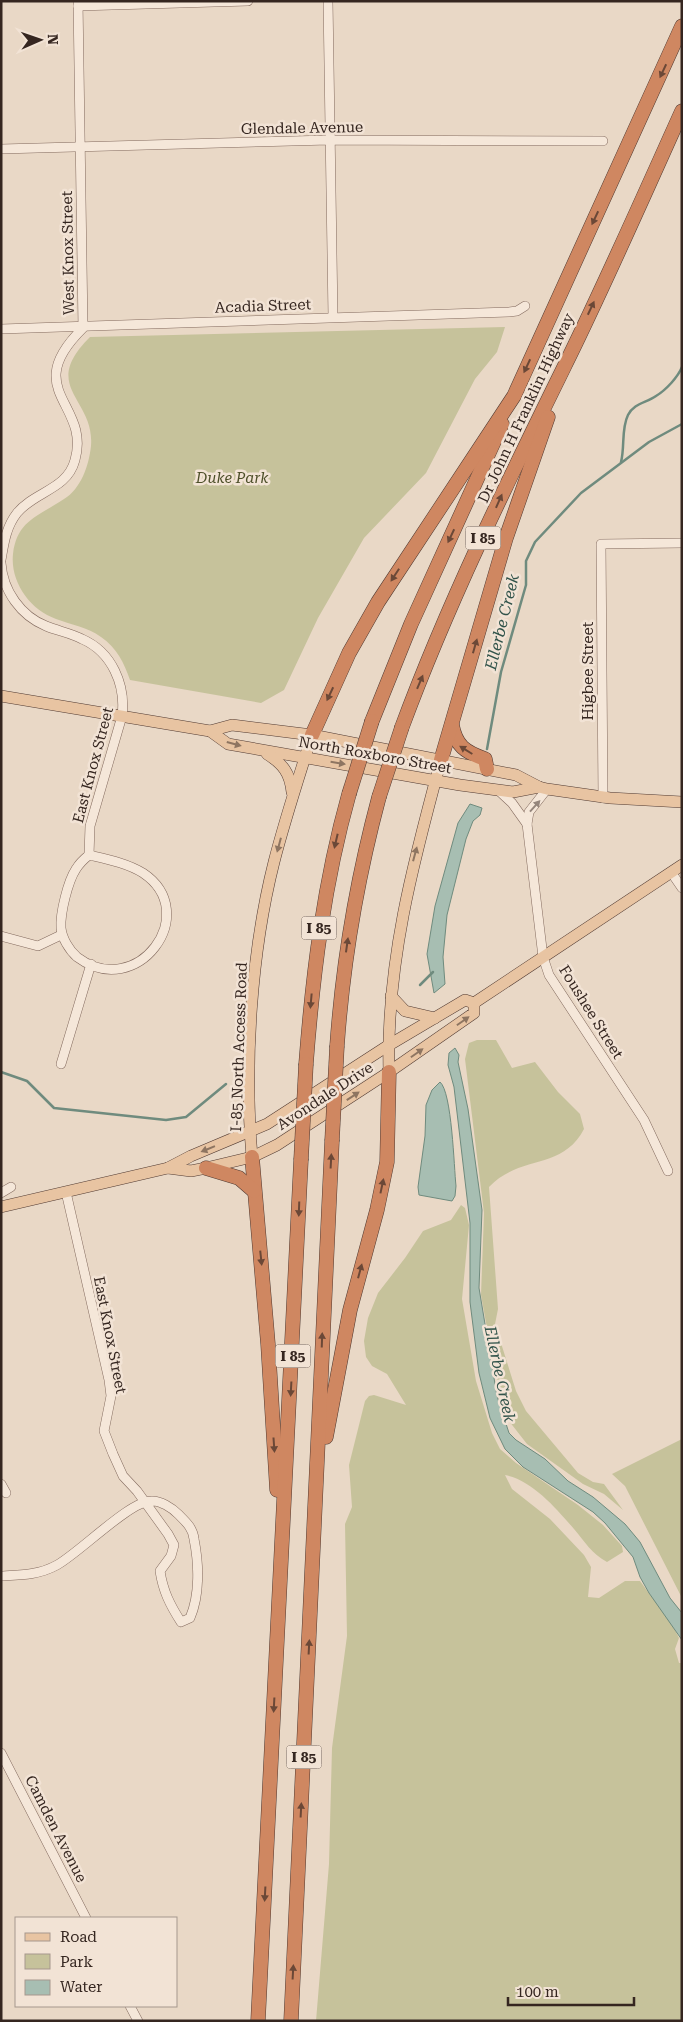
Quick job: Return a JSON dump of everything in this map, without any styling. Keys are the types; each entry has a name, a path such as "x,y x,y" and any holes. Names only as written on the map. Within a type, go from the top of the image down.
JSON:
{"highway":[{"name":"I 85","path":"514,396 682,26"},
{"name":"Dr John H Franklin Highway","path":"316,1494 337,1046 350,926 360,871 380,797 402,727 441,631 507,483 571,353 682,111"},
{"path":"441,760 506,538 571,353"},
{"name":"Dr John H Franklin Highway","path":"281,1551 294,1331 306,1064 318,936 328,876 349,794 372,721 411,624 514,396"},
{"path":"312,734 349,653 378,602 514,396"},
{"path":"452,724 458,745 472,754 485,759 487,769"},
{"path":"316,1494 339,1359 387,1162 390,1072"},
{"path":"252,1157 268,1344 281,1551"},
{"path":"206,1168 239,1178 254,1191"},
{"name":"I 85","path":"291,2021 316,1494"},
{"name":"I 85","path":"258,2021 281,1551"}],"main road":[{"name":"North Roxboro Street","path":"1,696 210,731 232,725 312,734 516,775 543,788 602,798 682,802"},
{"name":"North Roxboro Street","path":"210,731 228,744 305,758 512,792 543,788"},
{"name":"I-85 North Access Road","path":"252,1157 250,1131 252,1022 256,967 274,863 312,734"},
{"path":"261,750 280,762 285,768 291,782 292,798"},
{"path":"390,1072 388,1045 391,996 404,902 441,760"},
{"name":"Avondale Drive","path":"474,1003 682,865"},
{"path":"391,996 406,1011 435,1018"},
{"name":"Avondale Drive","path":"1,1207 168,1168 191,1156 267,1124 388,1045 465,1000 474,1003"},
{"name":"Avondale Drive","path":"168,1168 191,1171 206,1168 252,1157 276,1145 390,1072 474,1013 474,1003"}],"street":[{"path":"78,4 248,1"},
{"path":"328,1 333,317"},
{"name":"West Knox Street","path":"2,550 5,535 19,511 34,498 60,484 67,477 75,462 78,447 74,421 60,397 56,378 58,360 62,351 83,328 78,4"},
{"name":"Glendale Avenue","path":"1,149 329,140 603,141"},
{"name":"Acadia Street","path":"1,329 83,328 333,317 509,312 517,311 525,306"},
{"name":"Higbee Street","path":"602,798 601,544 682,543"},
{"path":"1,560 2,550"},
{"name":"East Knox Street","path":"1,564 8,590 26,615 43,625 86,641 99,648 115,671 121,687 122,716 90,826 88,855"},
{"path":"527,824 529,812 543,788"},
{"path":"497,789 509,800 527,824"},
{"name":"Foushee Street","path":"527,824 543,957 549,975 644,1120 668,1171"},
{"path":"88,855 122,864 147,876 158,889 166,912 164,932 158,944 148,954 125,967 106,968 92,964 73,954 61,935 61,920 75,870 88,855"},
{"path":"671,872 682,888"},
{"path":"1,936 38,946 61,935"},
{"path":"61,1064 92,964"},
{"path":"1,1193 11,1187"},
{"name":"East Knox Street","path":"66,1192 111,1396 104,1431 123,1476 168,1534 174,1545 171,1556 160,1571 162,1588 181,1622 190,1618 196,1605 196,1551 193,1531 172,1509 154,1501 144,1502"},
{"path":"1,1484 6,1493"},
{"path":"1,1576 30,1575 56,1566 129,1510 144,1502"},
{"name":"Camden Avenue","path":"1,1753 85,1917"},
{"path":"131,2007 138,2021"}],"green space":[{"name":"Duke Park","path":"505,327 497,352 475,379 426,473 364,538 318,618 284,690 261,703 130,680 119,656 107,641 79,626 47,615 30,602 18,584 13,564 13,554 19,533 31,520 70,495 83,476 88,461 91,446 90,430 73,393 69,381 69,369 76,354 90,337"},
{"path":"477,1040 496,1040 512,1068 535,1062 558,1092 580,1114 584,1129 575,1142 564,1151 514,1170 501,1177 489,1187 498,1309 495,1324 516,1391 526,1411 578,1473 593,1482 604,1484 623,1510 604,1494 583,1484 527,1444 509,1421 494,1367 481,1295 484,1213 465,1059 469,1043"},
{"path":"461,1205 465,1208 469,1225 462,1299 476,1381 492,1433 500,1449 516,1463 578,1505 603,1525 622,1546 623,1552 607,1562 593,1551 543,1496 525,1483 505,1475 512,1489 550,1519 584,1555 591,1567 588,1597 599,1598 625,1581 640,1581 651,1596 662,1604 679,1638 675,1649 679,1663 682,1663 682,2021 316,2021 329,1864 332,1748 347,1636 345,1524 352,1507 349,1465 365,1401 369,1396 374,1395 406,1405 387,1374 372,1366 366,1357 364,1341 368,1318 378,1293 423,1231 451,1220"},
{"path":"682,1439 682,1598 625,1486 612,1474"}],"water":[{"path":"470,804 482,808 480,815 473,821 466,839 447,915 443,957 445,984 434,993 427,954 435,906 458,823"},
{"path":"455,1048 459,1055 458,1062 468,1109 482,1210 479,1288 497,1396 509,1433 516,1440 545,1459 568,1481 593,1497 625,1524 640,1542 670,1598 682,1613 682,1640 649,1593 640,1577 633,1557 605,1523 593,1512 523,1467 505,1449 490,1418 479,1373 470,1302 470,1223 454,1087 448,1065 449,1053"},
{"path":"440,1082 447,1100 452,1131 456,1186 455,1196 452,1201 419,1195 418,1187 425,1136 426,1105 432,1090"}],"waterway":[{"path":"621,462 628,415 634,408 664,390 675,379 682,367"},
{"name":"Ellerbe Creek","path":"487,749 501,672 526,585 526,561 535,542 581,493 649,442 682,424"},
{"path":"420,985 433,972"},
{"path":"1,1072 27,1081 54,1108 166,1120 186,1117 226,1084"}]}
